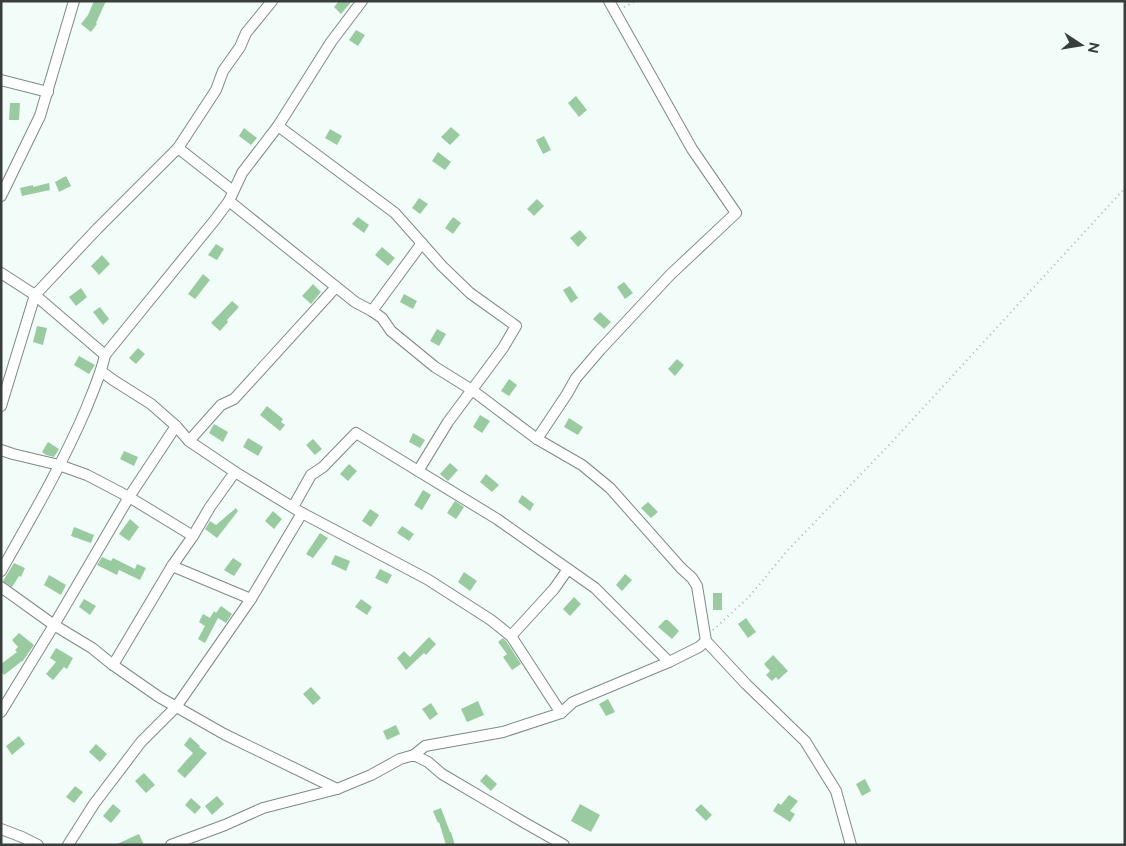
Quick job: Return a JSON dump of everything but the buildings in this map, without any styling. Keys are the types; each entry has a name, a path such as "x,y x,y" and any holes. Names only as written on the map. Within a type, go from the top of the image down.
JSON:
{"street":[{"path":"1,196 40,116 74,1"},
{"path":"1,406 35,295 97,229 178,148 216,90 223,71 240,47 246,33 272,1"},
{"path":"1,571 59,465 80,422 101,371 105,355 231,196 242,173 278,126 331,42 362,1"},
{"path":"537,439 576,378 600,350 670,275 736,213 692,149 609,1"},
{"path":"1,80 48,92"},
{"path":"278,126 395,213 442,266 470,293 516,326 503,348 448,422 418,471"},
{"path":"178,148 336,287 355,302 382,318 391,332 435,368 472,390 537,439 582,465 610,488 692,578 697,586 706,639 746,684 805,741 836,791 852,845"},
{"path":"372,311 422,243"},
{"path":"1,273 35,295 105,355"},
{"path":"189,441 221,405 234,399 336,287"},
{"path":"101,371 151,404 176,426 189,441 235,472 298,510 427,579 491,620 511,636 561,712"},
{"path":"1,712 129,497 176,426"},
{"path":"68,845 94,804 141,742 176,707 251,599 298,510 311,475 323,467 356,433 497,519 595,588 669,662"},
{"path":"1,450 59,465 87,475 129,497 193,536"},
{"path":"113,665 172,566 193,536 210,506 235,472"},
{"path":"172,566 251,599"},
{"path":"511,636 554,589 568,569"},
{"path":"1,587 54,625 92,648 159,697 224,734 337,789"},
{"path":"171,845 225,825 263,808 337,789 371,775 400,759 414,756 425,746 503,732 561,712 573,702 669,662 699,647 706,639"},
{"path":"414,756 428,762 442,774 564,845"},
{"path":"1,829 38,845"}],"path":[{"path":"615,11 636,1"},
{"path":"706,639 749,597 787,551 890,444 1125,188"}]}
